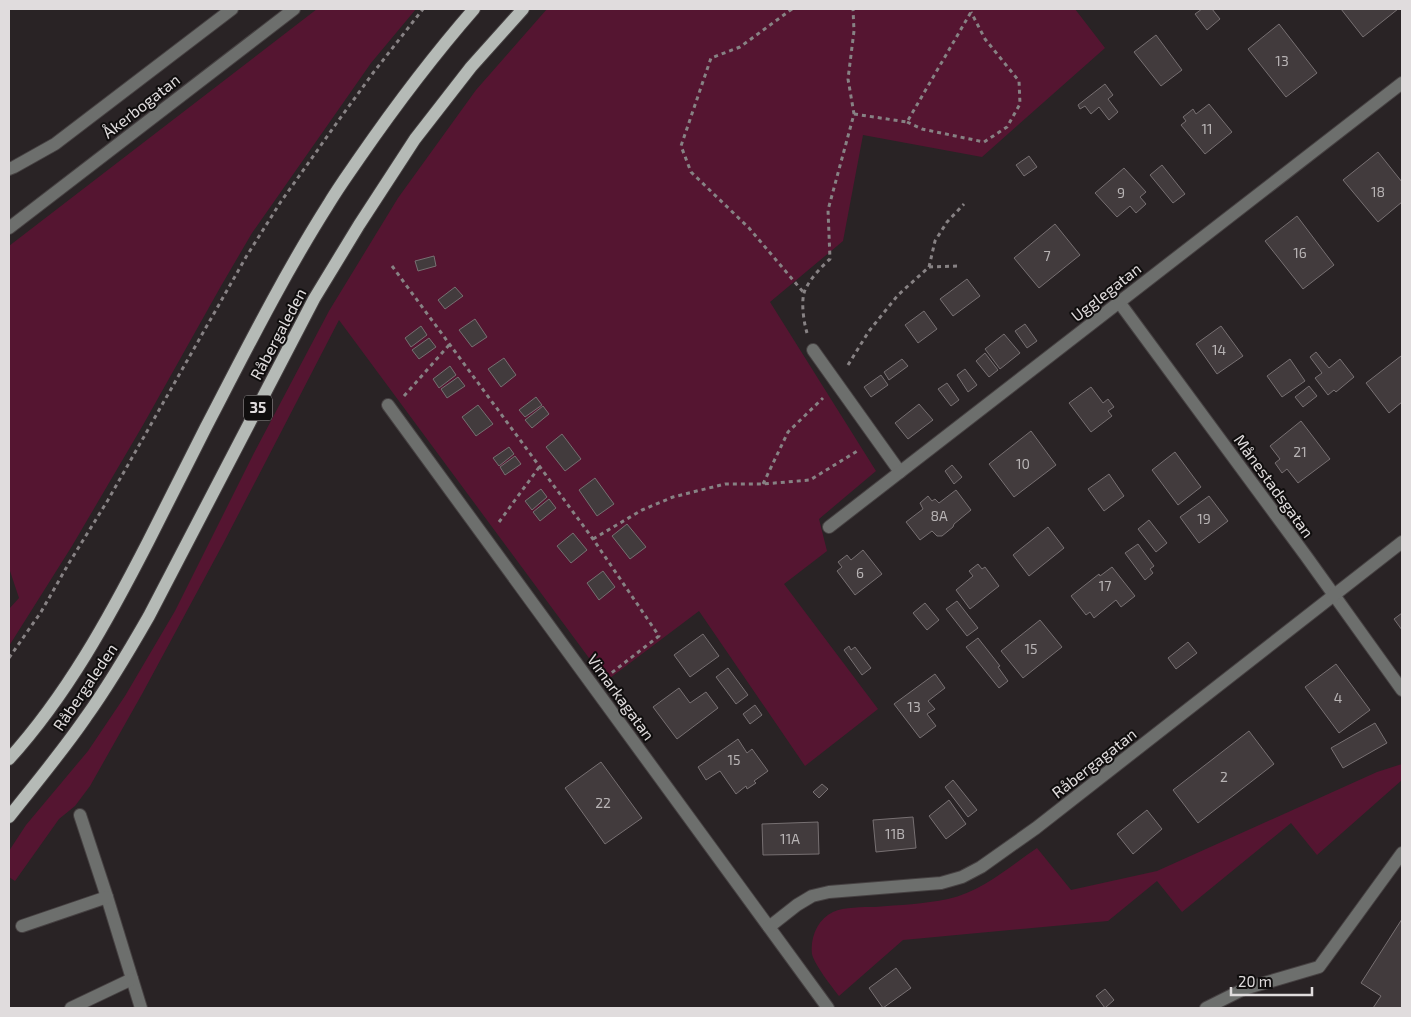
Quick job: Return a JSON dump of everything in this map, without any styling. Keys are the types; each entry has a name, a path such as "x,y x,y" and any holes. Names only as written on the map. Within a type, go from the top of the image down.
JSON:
{"main road":[{"name":"Råbergaleden","path":"9,759 59,697 120,597 246,349 328,204 388,116 444,43 474,9"},
{"name":"Råbergaleden","path":"9,817 49,768 121,666 314,300 358,225 415,139 471,68 522,9"}],"street":[{"path":"9,169 55,144 232,9"},
{"name":"Åkerbogatan","path":"9,228 294,9"},
{"name":"Ugglegatan","path":"829,527 1402,83"},
{"name":"Månestadsgatan","path":"1119,302 1402,690"},
{"path":"812,350 900,472"},
{"name":"Vimarkagatan","path":"390,408 828,1008"},
{"name":"Råbergagatan","path":"769,926 812,896 829,892 942,883 962,877 981,867 1036,828 1402,542"},
{"path":"80,815 141,1008"},
{"path":"1206,1008 1244,989 1319,967 1402,853"},
{"path":"22,926 107,897"},
{"path":"72,1008 132,979"}],"path":[{"path":"9,658 41,612 108,500 250,250 280,203 336,124 423,9"},
{"path":"792,9 740,47 711,58 682,146 691,172 749,228 804,293"},
{"path":"812,350 803,321 804,293 817,271 830,258 828,210 854,114 848,79 854,31 853,9"},
{"path":"854,114 907,122 922,129 984,142 1006,127 1020,104 1019,81 985,39 970,11"},
{"path":"907,122 970,11"},
{"path":"763,484 788,432 836,384 869,331 898,295 929,267 935,241 964,204"},
{"path":"392,266 593,539 659,636 594,687"},
{"path":"929,267 960,266"},
{"path":"390,408 450,344"},
{"path":"593,539 642,510 674,497 725,484 763,484 810,480 876,440"},
{"path":"486,539 540,466"}],"shaded area":[{"path":"317,9 416,9 371,63 252,233 72,546 9,646 9,609 19,598 9,568 9,246"},
{"path":"547,9 1075,9 1105,48 982,157 863,135 843,241 770,302 876,471 819,519 827,551 784,584 878,709 805,766 699,611 606,681 339,320 223,544 90,786 75,806 59,819 15,881 9,877 9,851 26,825 88,751 125,696 175,611 254,453 329,311 398,198 476,90"},
{"path":"1402,764 1402,780 1317,855 1291,823 1182,912 1157,881 1108,921 903,940 839,996 813,958 812,941 816,929 823,919 837,910 921,903 960,896 983,885 1037,848 1071,890 1157,871 1377,772"}],"building":[{"path":"1202,9 1212,9 1220,19 1207,30 1195,14"},
{"path":"1341,9 1398,9 1363,37"},
{"path":"1279,24 1317,73 1286,97 1248,49"},
{"path":"1156,35 1182,70 1161,86 1134,52"},
{"path":"1105,84 1113,95 1108,99 1118,112 1109,120 1099,107 1091,114 1085,106 1080,109 1078,105"},
{"path":"1209,104 1232,132 1205,154 1181,125 1186,121 1183,117 1193,109 1196,114"},
{"path":"1378,152 1402,182 1402,202 1378,222 1343,180"},
{"path":"1029,156 1037,167 1024,176 1016,165"},
{"path":"1162,165 1185,194 1173,203 1150,175"},
{"path":"1124,168 1146,192 1140,197 1146,204 1136,213 1130,206 1117,217 1095,193"},
{"path":"1297,216 1334,265 1303,289 1265,241"},
{"path":"1055,224 1080,255 1039,288 1014,258"},
{"path":"434,256 436,266 418,271 415,261"},
{"path":"967,279 980,296 953,316 940,299"},
{"path":"455,287 463,296 445,309 438,300"},
{"path":"924,311 937,329 918,343 905,325"},
{"path":"475,319 487,337 472,347 459,330"},
{"path":"1025,324 1037,341 1027,348 1015,331"},
{"path":"421,326 427,335 411,347 405,338"},
{"path":"1221,326 1243,356 1217,374 1196,344"},
{"path":"1004,334 1020,353 1000,369 985,349"},
{"path":"429,338 436,347 419,359 412,350"},
{"path":"1316,352 1329,368 1340,359 1354,377 1336,392 1334,390 1328,395 1315,378 1322,373 1310,357"},
{"path":"985,353 998,370 989,377 976,361"},
{"path":"1401,356 1402,402 1389,413 1366,383"},
{"path":"504,358 516,375 501,387 488,369"},
{"path":"902,359 908,366 889,380 884,372"},
{"path":"1290,359 1305,381 1282,397 1267,376"},
{"path":"450,366 456,375 439,388 433,379"},
{"path":"965,369 977,385 968,392 957,375"},
{"path":"881,375 888,385 871,397 864,387"},
{"path":"458,377 465,386 447,398 441,389"},
{"path":"947,383 959,400 951,406 938,389"},
{"path":"1309,386 1317,396 1303,407 1295,397"},
{"path":"1091,387 1103,403 1108,399 1114,407 1108,411 1112,416 1091,432 1069,403"},
{"path":"536,397 542,405 525,417 519,410"},
{"path":"919,404 933,420 908,439 895,423"},
{"path":"478,405 493,424 476,436 462,417"},
{"path":"543,406 549,414 532,428 525,420"},
{"path":"1301,421 1330,459 1298,483 1287,469 1282,473 1275,463 1280,459 1270,446"},
{"path":"1031,431 1056,465 1014,497 989,464"},
{"path":"562,434 581,459 565,471 546,447"},
{"path":"509,447 514,454 499,466 493,458"},
{"path":"1175,452 1201,487 1178,505 1152,470"},
{"path":"515,456 521,464 505,475 500,467"},
{"path":"952,465 962,477 954,484 945,471"},
{"path":"1109,474 1124,496 1104,511 1088,489"},
{"path":"595,478 614,504 597,516 579,490"},
{"path":"541,489 547,497 532,510 525,501"},
{"path":"956,490 971,510 942,536 937,536 932,531 920,540 906,522 923,509 920,503 928,496 932,501 935,499 939,503"},
{"path":"1209,496 1228,521 1199,543 1180,517"},
{"path":"549,499 556,508 540,521 533,512"},
{"path":"1149,520 1167,543 1156,552 1138,529"},
{"path":"627,524 646,547 630,559 612,536"},
{"path":"1048,527 1064,548 1029,576 1013,555"},
{"path":"573,533 587,550 571,563 557,546"},
{"path":"1138,544 1154,566 1150,569 1153,573 1145,580 1125,553"},
{"path":"863,550 882,574 855,595 837,571 842,567 838,562 847,555 851,560"},
{"path":"978,564 982,569 985,567 999,586 970,609 956,590 973,576 969,571"},
{"path":"1112,567 1135,596 1121,607 1116,600 1094,618 1090,612 1086,615 1071,596 1099,574 1100,576"},
{"path":"603,571 615,587 599,600 587,583"},
{"path":"957,601 978,628 967,636 946,609"},
{"path":"925,603 939,620 927,630 913,613"},
{"path":"1402,613 1402,630 1394,619"},
{"path":"1040,620 1062,647 1023,678 1001,651"},
{"path":"703,634 719,656 690,677 674,655"},
{"path":"978,638 1000,666 998,667 1008,681 999,688 966,647"},
{"path":"1188,642 1197,653 1176,669 1168,658"},
{"path":"849,646 851,650 855,647 871,668 862,675 844,650"},
{"path":"1336,664 1370,710 1339,733 1305,687"},
{"path":"728,668 748,695 736,704 716,677"},
{"path":"935,674 945,688 928,701 935,709 927,714 936,726 920,738 894,704"},
{"path":"679,688 690,703 706,692 718,708 677,739 653,707"},
{"path":"755,705 762,715 750,724 743,714"},
{"path":"1375,723 1387,743 1343,768 1331,748"},
{"path":"1249,731 1274,764 1198,823 1173,790"},
{"path":"738,739 747,753 752,749 768,771 754,781 756,783 747,789 746,786 736,794 720,771 706,780 698,767"},
{"path":"601,762 642,818 605,844 565,788"},
{"path":"953,780 977,810 968,817 945,787"},
{"path":"822,784 828,789 819,798 813,792"},
{"path":"949,800 966,824 946,839 929,816"},
{"path":"1147,810 1162,829 1133,854 1117,834"},
{"path":"913,817 916,848 876,852 873,820"},
{"path":"818,822 819,854 763,855 762,824"},
{"path":"1402,919 1402,1008 1373,1008 1381,996 1361,983"},
{"path":"896,968 911,988 883,1008 869,988"},
{"path":"1105,989 1114,1000 1105,1008 1096,996"}]}
